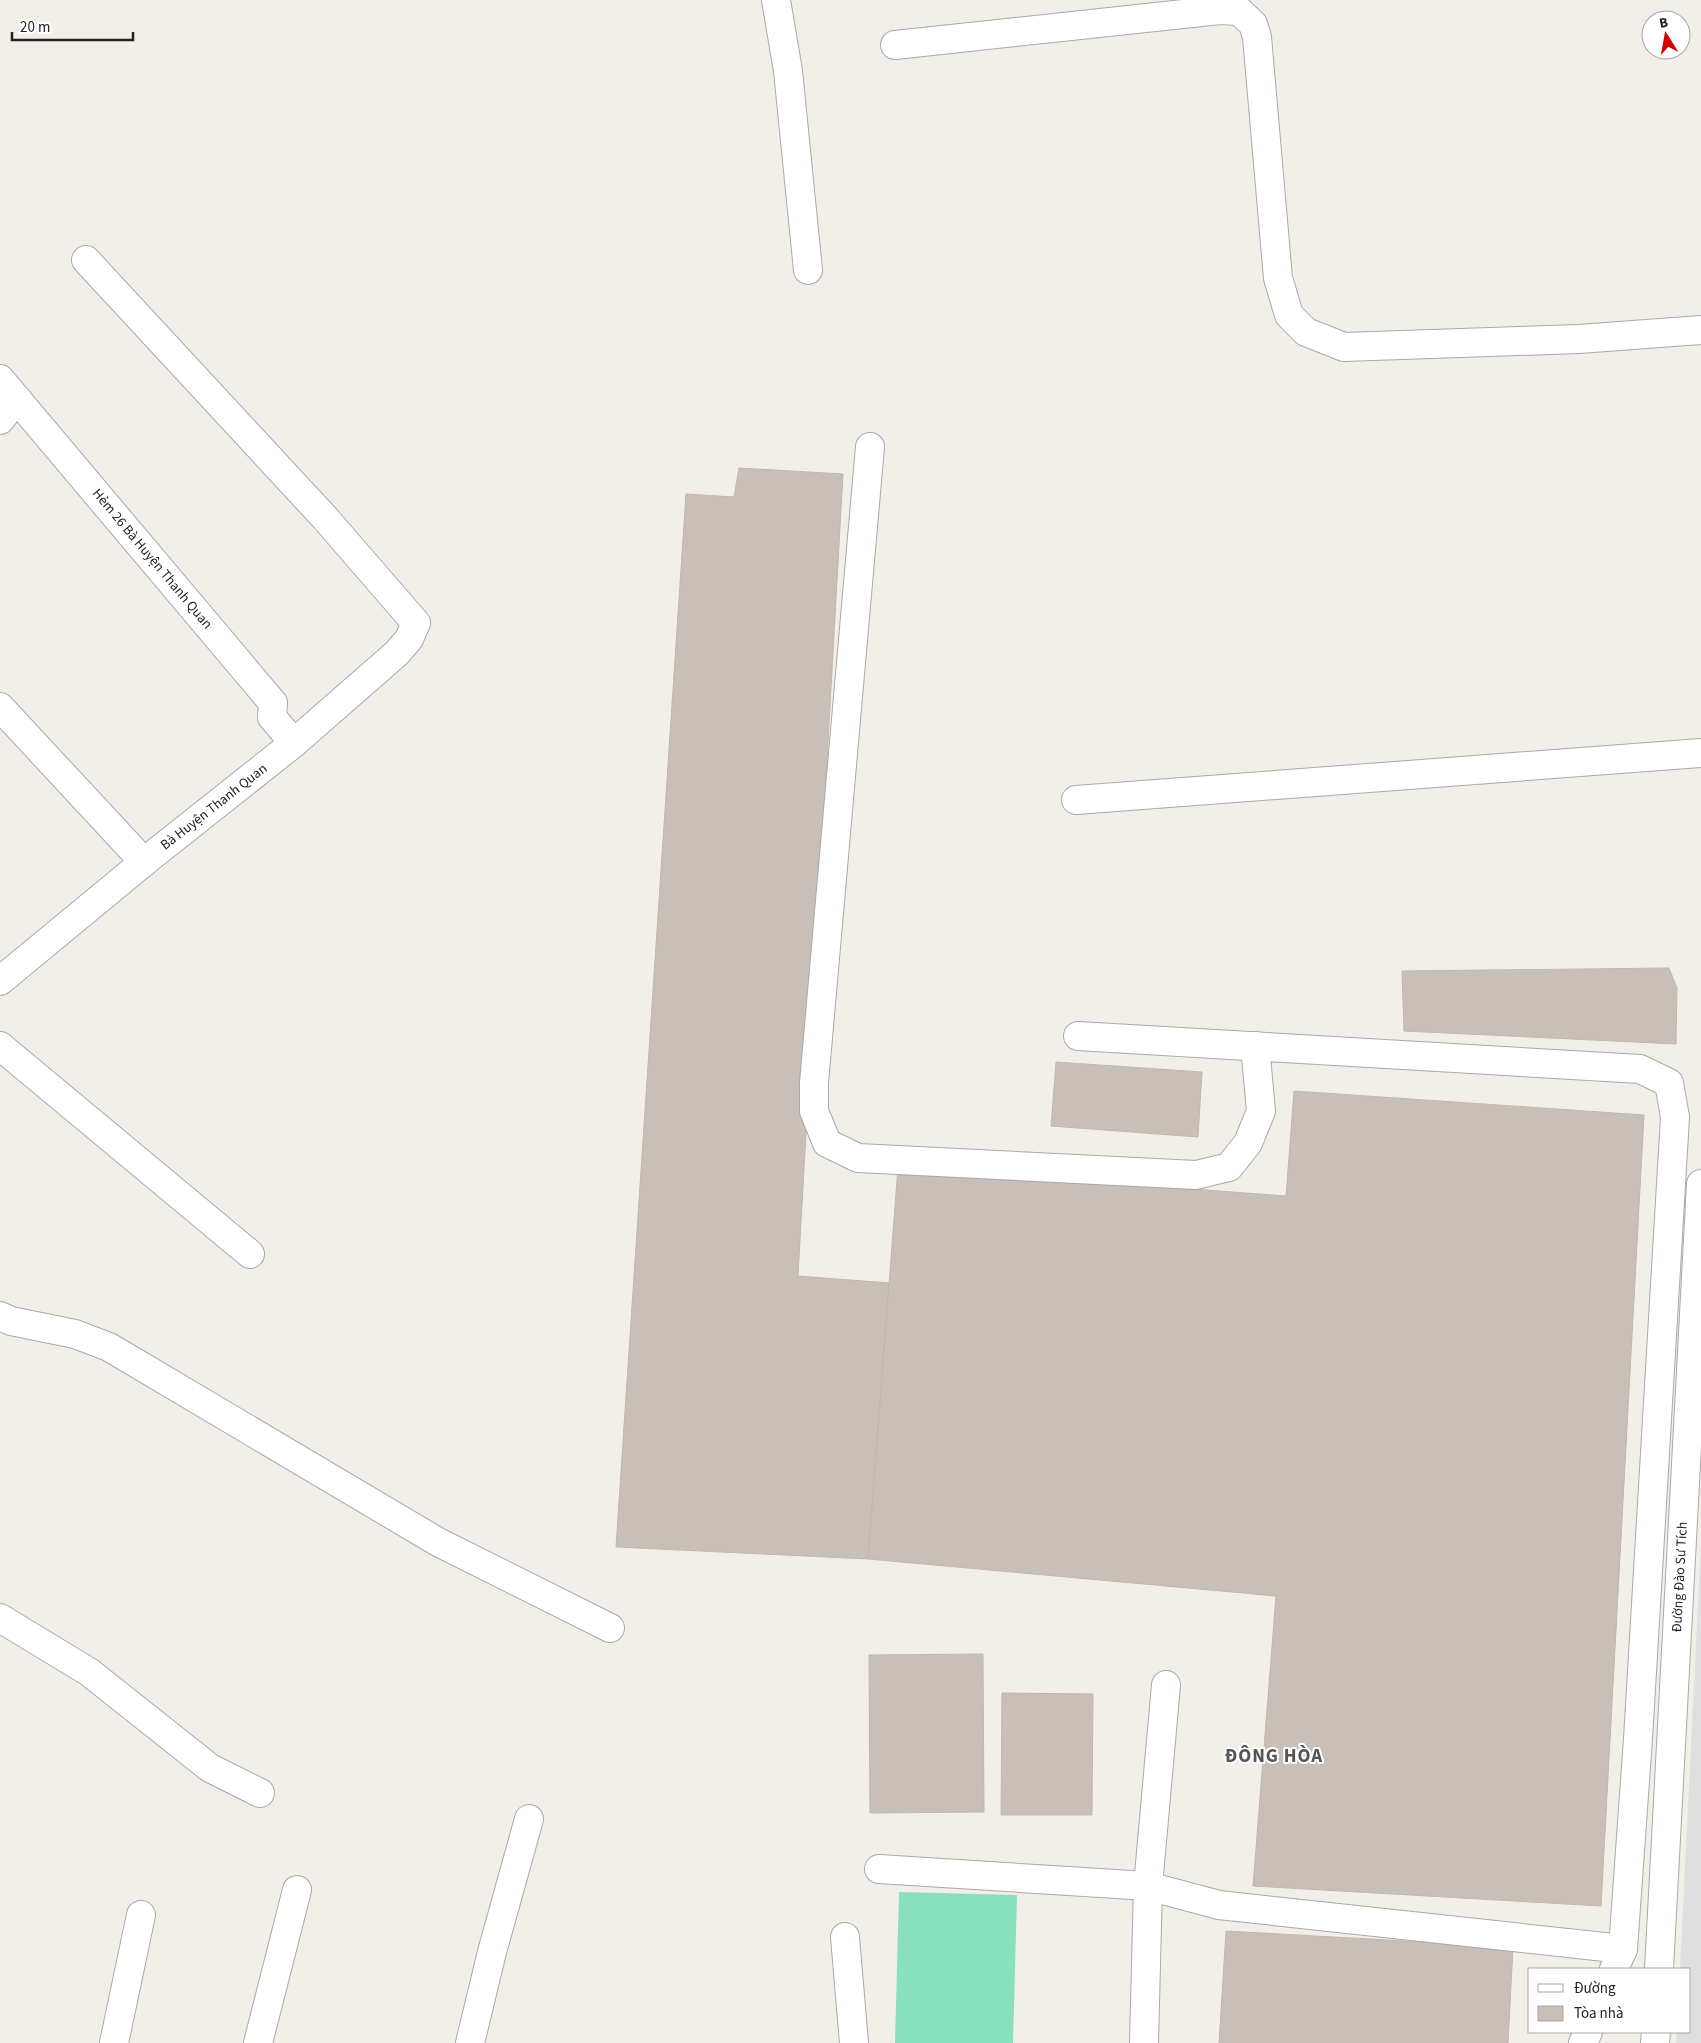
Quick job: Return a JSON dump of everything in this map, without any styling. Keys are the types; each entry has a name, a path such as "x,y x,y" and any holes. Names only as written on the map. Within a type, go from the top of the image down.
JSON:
{"street":[{"path":"776,0 788,71 808,270"},
{"path":"895,46 1220,10 1239,11 1253,24 1257,37 1278,278 1289,315 1306,332 1344,348 1579,339 1701,330"},
{"name":"Bà Huyện Thanh Quan","path":"0,981 144,862 294,743 397,653 409,639 416,623 325,518 86,260"},
{"path":"0,420 9,389"},
{"name":"Hẻm 26 Bà Huyện Thanh Quan","path":"9,389 273,703 272,716 294,743"},
{"path":"870,447 814,1083 814,1111 826,1143 858,1158 1196,1175 1229,1167 1248,1143 1261,1111 1255,1046"},
{"path":"0,707 144,862"},
{"path":"1076,800 1701,754"},
{"path":"879,1869 1148,1886 1219,1905 1619,1959 1640,1710 1675,1127 1669,1083 1640,1069 1078,1036"},
{"path":"0,1046 250,1254"},
{"name":"Đường Đào Sư Tích","path":"1659,1968 1701,1184"},
{"path":"0,1316 11,1321 75,1334 109,1348 438,1542 610,1628"},
{"path":"0,1618 89,1672 210,1768 260,1793"},
{"path":"1144,2043 1148,1886 1166,1685"},
{"path":"470,2043 492,1952 529,1818"},
{"path":"258,2043 297,1890"},
{"path":"114,2043 141,1914"},
{"path":"845,1937 854,2043"}],"shaded area":[{"path":"1701,1542 1701,2043 1676,2043 1677,2033 1691,2033 1691,1968 1680,1968"}],"green space":[{"path":"899,1892 1017,1895 1013,2043 895,2043"}],"building":[{"path":"739,468 843,474 798,1276 889,1283 868,1559 616,1547 686,494 734,497"},
{"path":"1669,968 1677,988 1676,1044 1404,1031 1402,971"},
{"path":"1056,1062 1202,1072 1198,1137 1051,1126"},
{"path":"1294,1091 1644,1115 1601,1906 1253,1886 1276,1596 868,1559 898,1167 1286,1196"},
{"path":"983,1654 984,1812 870,1813 869,1655"},
{"path":"1002,1693 1093,1694 1092,1815 1001,1815"},
{"path":"1226,1931 1513,1947 1508,2043 1219,2043"}],"district":[{"name":"ĐÔNG HÒA","path":"1274,1756"}]}
